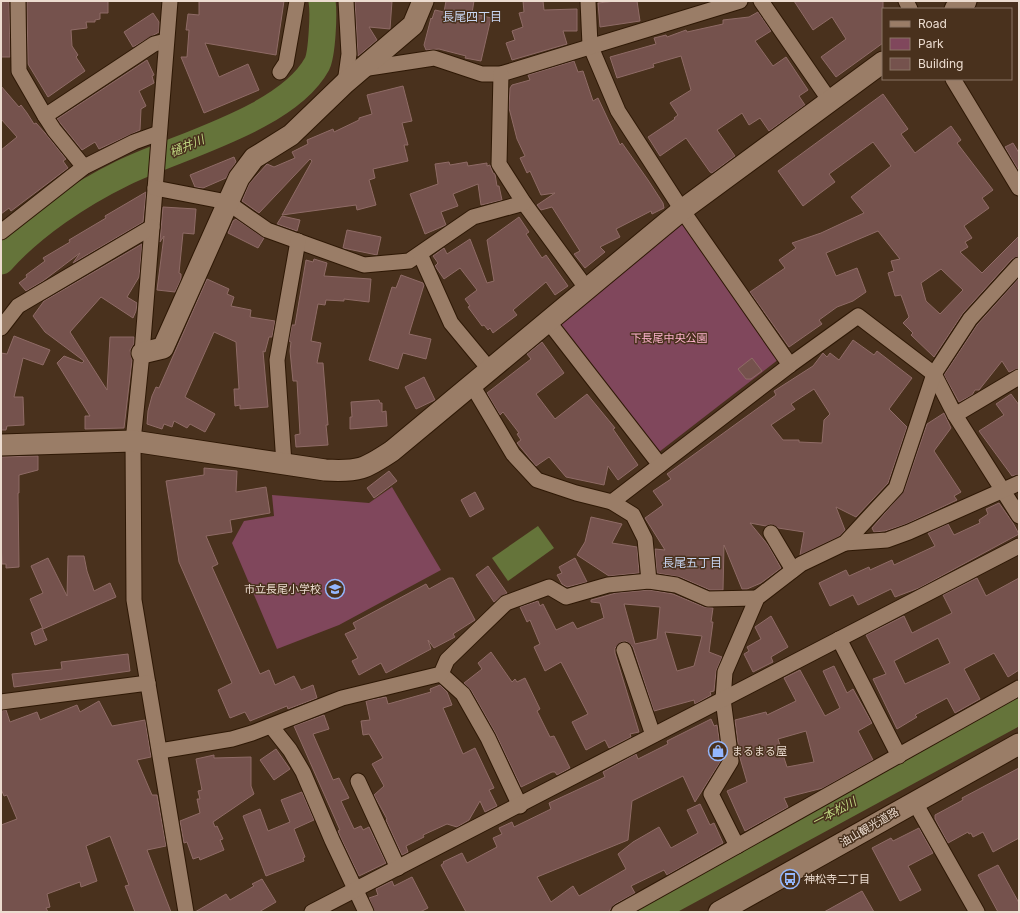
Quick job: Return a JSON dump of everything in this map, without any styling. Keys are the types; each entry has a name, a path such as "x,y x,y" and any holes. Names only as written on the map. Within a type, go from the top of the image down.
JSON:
{"street":[{"path":"18,1 19,71 54,130 84,167"},
{"path":"170,1 142,353 133,441 134,600 186,912"},
{"path":"280,72 286,63 297,1"},
{"path":"345,83 349,54 346,1"},
{"path":"142,353 163,348 227,202 239,178 254,158 291,135 345,83 413,25 423,1"},
{"path":"588,1 590,46 618,111 682,210 790,364"},
{"path":"362,69 434,58 482,74 500,74 740,1"},
{"path":"761,1 830,101"},
{"path":"956,8 966,1"},
{"path":"45,116 154,44 166,41"},
{"path":"1,445 133,441 284,464 348,471 369,467 392,451 682,210 882,63"},
{"path":"500,74 499,164 524,203 587,289"},
{"path":"954,80 1019,188"},
{"path":"1,232 84,167 134,142 159,138"},
{"path":"155,183 227,202 267,230 364,265 410,261 473,217 524,203"},
{"path":"1,328 18,306 152,227"},
{"path":"284,464 277,360 298,241"},
{"path":"420,254 451,323 490,370"},
{"path":"845,543 896,488 904,459 934,374 970,319 1019,265"},
{"path":"612,502 790,364 858,316 934,374 955,415 1004,490 1019,516"},
{"path":"548,322 660,465"},
{"path":"955,415 1019,377"},
{"path":"472,385 513,454 537,480 576,493 612,502 633,515 646,539 648,581"},
{"path":"737,846 711,794 731,761 723,699 725,672 757,598 801,564 845,543 887,540 909,532 1019,483"},
{"path":"771,533 793,570"},
{"path":"312,912 520,806 653,735 1019,546"},
{"path":"442,674 447,660 506,603 549,587 566,597 608,586 648,581 676,585 708,599 757,598"},
{"path":"838,639 899,756"},
{"path":"624,650 653,735"},
{"path":"160,750 232,739 271,726 342,698 442,674"},
{"path":"442,674 463,694 488,738 520,806"},
{"path":"1,702 148,683"},
{"path":"619,912 1019,688"},
{"path":"271,726 290,750 303,772 332,840 366,912"},
{"name":"油山観光道路","path":"719,912 914,801 1019,744"},
{"path":"358,781 398,868"},
{"path":"914,801 977,912"}],"green space":[{"name":"下長尾中央公園","path":"684,223 779,359 659,452 562,328 562,320"},
{"path":"392,487 441,570 339,625 277,649 232,543 244,521 274,516 272,495 369,503"}],"shaded area":[{"path":"538,526 554,548 508,581 492,558"}],"building":[{"path":"1,1 9,1 10,57 1,57"},
{"path":"27,1 108,1 108,13 100,13 100,19 95,20 95,22 86,22 87,28 71,30 72,46 78,55 76,57 85,71 48,97 28,64"},
{"path":"199,1 284,1 276,55 205,43 219,77 248,64 259,90 204,113 181,57 187,57 189,30 186,30 188,14 199,15"},
{"path":"355,1 392,1 390,29 369,27 377,40 358,56"},
{"path":"446,1 474,1 472,13 491,18 481,61 465,58 466,56 439,49 426,50 424,45 431,18 432,19 435,10 444,12"},
{"path":"523,1 543,1 544,10 577,9 577,31 563,31 567,44 512,60 506,43 515,40 512,31 523,27 519,13 524,12"},
{"path":"637,1 640,21 600,27 598,3"},
{"path":"794,1 883,1 882,44 836,77 821,57 846,39 832,17 813,30"},
{"path":"758,12 771,31 755,41 773,66 786,57 808,90 799,96 805,105 769,131 760,118 749,125 742,113 717,130 735,156 712,173 686,138 660,156 648,137 675,119 674,118 678,115 670,103 691,90 681,56 653,64 654,67 617,78 610,57 656,44 654,38 666,35 667,37 686,30 687,32 723,24 723,20 749,17"},
{"path":"153,13 159,22 159,32 133,47 124,32"},
{"path":"147,60 154,75 152,76 154,83 139,91 146,106 141,109 140,130 99,149 95,142 82,150 57,119"},
{"path":"574,61 578,72 583,71 593,101 598,98 620,145 622,143 648,180 663,203 664,208 652,214 651,211 616,229 620,237 600,247 605,252 585,268 574,254 580,251 552,207 541,210 537,205 555,193 541,195 530,171 527,173 520,158 525,156 517,139 509,108 510,88 512,85 530,80 528,75"},
{"path":"1,86 19,107 21,105 34,124 36,123 45,133 66,159 63,161 68,168 11,211 9,208 1,214 1,150 17,137 1,119"},
{"path":"403,86 412,121 402,123 408,145 404,145 408,161 373,169 375,178 369,180 376,205 357,210 356,205 282,215 312,161 310,159 259,213 242,201 249,184 267,164 274,167 295,158 292,152 308,144 307,140 333,129 334,132 359,120 359,118 372,114 367,95"},
{"path":"883,94 908,129 901,134 915,153 951,126 961,140 957,143 993,190 982,198 989,208 964,226 972,238 965,242 968,247 960,252 982,273 1019,236 1019,256 1012,259 963,313 934,357 911,335 913,333 903,323 909,317 901,295 895,296 888,273 894,271 891,261 900,259 878,231 826,253 836,276 857,268 866,292 853,301 837,307 819,320 822,324 789,347 750,292 785,268 779,260 796,248 792,243 821,233 864,213 851,197 891,166 873,142 829,174 835,182 803,206 778,171","holes":["941,269 963,290 940,314 926,301 921,283"]},
{"path":"1013,143 1019,153 1019,171 1005,147"},
{"path":"234,157 236,162 226,178 203,188 195,187 190,175"},
{"path":"449,162 450,165 467,162 468,166 487,163 487,166 490,165 493,173 495,174 502,200 481,205 478,184 453,194 458,206 441,212 446,225 425,234 410,194 438,184 435,164"},
{"path":"146,192 143,222 73,263 80,253 43,281 26,291 19,283 27,277 26,275 45,261 43,258 70,242 69,240 106,218 105,216"},
{"path":"163,207 196,209 194,234 183,233 179,273 181,274 181,279 175,292 157,290 164,236 160,242"},
{"path":"282,216 300,220 297,231 277,224"},
{"path":"519,217 529,232 526,234 542,258 546,255 568,286 555,295 546,282 513,310 517,315 493,333 490,328 488,330 484,325 482,326 468,307 470,306 465,299 477,290 460,268 444,279 435,266 438,263 433,256 444,248 447,254 470,239 487,283 494,281 487,240"},
{"path":"236,219 264,238 258,248 228,233 233,221"},
{"path":"347,230 381,237 377,255 343,248"},
{"path":"142,244 139,277 127,297 137,303 133,318 101,297 70,332 107,390 110,337 134,337 134,344 130,350 132,360 124,428 85,429 85,416 90,416 57,363 64,356 82,363 84,361 45,332 33,316 44,301"},
{"path":"314,259 327,263 324,276 371,279 369,302 344,299 344,301 326,300 325,305 318,304 311,341 321,343 317,363 323,363 328,425 326,425 328,445 296,447 295,435 300,434 297,381 293,381 290,351 291,342 289,341 292,325 295,325 306,260 313,262"},
{"path":"401,275 423,283 424,285 409,334 431,339 426,359 403,353 398,369 369,360 392,287 396,288"},
{"path":"1019,278 1019,368 1009,372 1002,361 979,390 975,390 972,395 959,402 944,375 977,325"},
{"path":"207,279 229,289 227,294 234,297 231,306 251,310 250,317 275,321 272,337 269,337 265,352 263,351 268,407 240,409 240,405 235,406 234,389 239,389 236,342 214,332 185,397 215,414 205,432 190,424 187,428 174,421 172,427 164,424 162,429 147,424 148,411 152,396 156,387 159,388"},
{"path":"14,336 50,350 43,365 23,358 14,397 23,397 24,425 7,426 6,430 1,430 1,353 7,354"},
{"path":"853,340 874,355 877,351 912,378 889,409 907,427 888,483 856,517 836,507 845,530 840,536 800,555 804,532 778,528 771,524 766,526 750,523 768,545 781,568 761,583 747,589 742,589 724,545 723,590 710,590 680,577 657,573 655,549 665,550 645,518 663,505 653,491 671,479 667,474 776,395 774,391 813,366 823,353 827,357 830,353 839,360","holes":["814,389 830,414 824,420 822,443 799,442 799,440 783,440 771,425 795,409 791,404"]},
{"path":"542,342 564,373 536,394 555,419 587,394 615,428 613,429 638,465 618,480 608,466 604,485 566,477 549,457 536,466 517,443 521,440 517,434 519,433 503,412 500,415 487,393 531,359 527,354"},
{"path":"752,358 762,371 751,379 746,379 738,369"},
{"path":"424,377 435,400 416,409 405,387"},
{"path":"1011,394 1019,405 1019,474 1012,476 979,431 1004,415 996,404"},
{"path":"379,400 380,403 382,403 382,412 386,411 387,426 350,429 350,417 352,417 351,402"},
{"path":"944,413 951,428 934,451 961,492 954,496 957,500 906,524 885,531 874,532 872,528 904,491 927,424"},
{"path":"38,456 38,470 19,475 19,567 6,568 6,564 2,564 1,457"},
{"path":"204,468 237,471 236,492 266,487 270,513 230,520 232,532 206,536 218,564 212,567 260,674 269,670 275,685 294,676 301,690 313,685 317,698 288,709 287,706 250,721 245,712 230,718 218,690 232,683 179,562 166,481 204,475"},
{"path":"389,471 397,481 374,498 367,488"},
{"path":"475,492 484,509 470,517 461,500"},
{"path":"999,503 1019,534 919,588 895,597 891,589 858,605 853,595 830,606 819,583 846,570 849,576 869,567 870,570 892,560 894,565 935,546 928,533 948,524 954,535 980,523 979,520 988,514 986,509"},
{"path":"591,517 622,524 612,543 637,547 639,573 609,576 577,555 585,542"},
{"path":"68,556 84,556 87,571 94,591 110,583 116,597 43,629 30,599 43,593 31,566 48,558 67,596"},
{"path":"575,558 587,582 567,587 562,584 557,575 562,573 559,567"},
{"path":"488,566 507,593 494,602 476,575"},
{"path":"449,578 453,578 475,620 453,634 455,637 434,648 428,640 431,649 386,673 381,663 359,675 352,661 358,658 345,634 356,629 353,623 426,584 429,589"},
{"path":"977,578 986,596 1019,578 1019,670 1008,677 994,653 964,669 980,699 955,713 947,698 915,715 917,717 897,729 873,679 886,674 866,635 904,616 912,633 952,613 943,595","holes":["938,638 950,663 905,684 894,661"]},
{"path":"649,590 673,594 704,607 713,608 711,622 713,622 709,652 722,657 716,671 714,691 710,692 711,695 695,704 694,700 654,711 633,647 626,641 621,642 615,648 615,653 639,732 630,734 631,737 609,748 605,740 586,750 572,722 588,714 561,662 545,671 534,647 540,644 530,620 527,622 520,607 538,601 540,606 543,604 556,630 573,622 577,629 604,618 600,603 591,602 591,600 616,593","holes":["624,604 660,607 657,639 635,644","665,632 702,636 694,666 677,671"]},
{"path":"771,616 788,647 771,657 773,662 753,672 744,654 749,651 747,647 761,639 755,627"},
{"path":"42,628 47,640 35,645 31,633"},
{"path":"491,652 512,682 515,679 517,682 525,678 540,709 537,711 550,737 554,736 570,768 557,775 555,772 552,772 521,787 496,734 471,690 464,683 482,669 478,663"},
{"path":"128,654 130,671 14,687 12,674 62,669 61,662"},
{"path":"834,666 847,693 853,689 872,723 858,731 873,760 823,788 784,798 788,807 745,831 727,791 747,782 740,758 735,720 766,712 767,715 796,701 784,678 800,670 825,716 840,708 823,671","holes":["806,731 814,762 787,767 778,739"]},
{"path":"440,685 447,692 452,705 443,708 463,754 475,748 494,788 489,790 497,806 485,812 480,801 469,820 457,827 447,824 423,835 424,837 406,846 408,852 402,855 386,820 387,819 374,795 384,786 372,764 383,758 369,734 363,735 361,721 370,720 366,701 386,697 388,704 431,692 430,689"},
{"path":"99,701 112,726 145,720 151,757 137,760 152,795 157,795 166,846 147,850 171,912 135,912 125,886 129,885 110,836 86,846 97,881 81,887 80,882 47,894 50,907 46,908 48,912 1,912 1,825 17,819 7,795 4,796 1,789 1,711 6,710 10,722 37,712 40,720 77,705 80,712"},
{"path":"324,715 329,729 313,734 333,780 339,778 349,798 341,801 354,829 361,826 363,830 369,827 386,863 359,876 340,836 338,831 340,830 294,726"},
{"path":"711,719 714,726 717,725 722,759 695,802 683,776 632,801 628,840 537,877 551,902 573,886 579,896 626,869 618,854 633,842 659,827 671,848 698,833 687,810 700,804 710,825 714,823 723,843 667,875 664,870 631,886 635,893 615,904 608,912 466,912 441,865 444,863 443,862 462,853 467,863 497,847 493,838 502,834 499,828 512,822 514,827 551,809 549,803 605,777 603,772 636,754 638,759 668,744 667,741"},
{"path":"276,749 290,769 274,780 260,760"},
{"path":"214,755 214,758 251,757 251,786 254,794 213,822 215,827 217,826 223,839 220,840 224,850 200,860 199,857 193,859 187,842 184,843 180,821 200,813 197,799 200,799 198,791 202,790 196,759"},
{"path":"1019,768 1019,838 993,852 983,832 973,837 971,833 969,834 968,832 948,843 935,819 935,815 963,800 962,798"},
{"path":"302,792 314,820 294,829 305,857 303,858 304,861 266,876 243,816 260,809 268,831 290,822 281,800"},
{"path":"919,828 933,853 908,866 921,890 900,901 872,848 891,838 893,841"},
{"path":"998,865 1019,903 1019,912 998,912 978,875"},
{"path":"412,877 428,908 420,912 375,912 369,898 378,895 376,889 392,881 394,886"},
{"path":"262,879 276,902 259,912 195,912 226,894 230,900 254,886 252,884"},
{"path":"862,891 874,912 824,912"}],"waterway":[{"name":"樋井川","path":"1,261 42,223 58,211 107,181 146,163 229,129 257,116 282,100 302,83 317,64 322,33 322,1"},
{"name":"一本松川","path":"649,912 1019,711"}],"place":[{"name":"市立長尾小学校","path":"335,589"},
{"name":"まるまる屋","path":"718,751"},
{"name":"神松寺二丁目","path":"790,879"}],"district":[{"name":"長尾四丁目","path":"472,17"},
{"name":"長尾五丁目","path":"692,563"}]}
